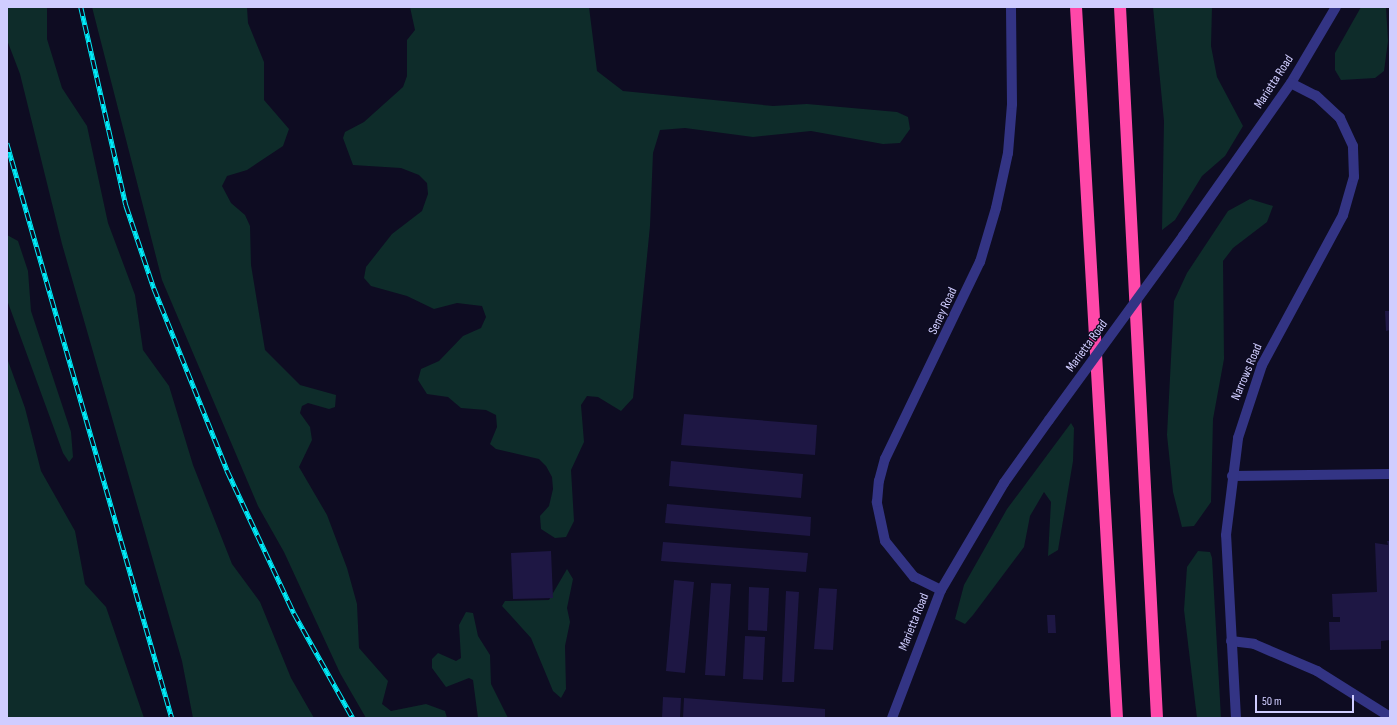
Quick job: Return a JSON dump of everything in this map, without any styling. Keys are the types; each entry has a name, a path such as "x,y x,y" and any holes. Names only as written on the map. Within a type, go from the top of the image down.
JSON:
{"highway":[{"path":"1076,7 1118,718"},
{"path":"1120,7 1122,82 1157,718"}],"street":[{"name":"Seney Road","path":"941,590 914,576 886,541 877,502 879,482 885,459 980,262 996,208 1008,153 1012,104 1011,7"},
{"path":"1122,82 1124,7"},
{"name":"Marietta Road","path":"892,718 941,590 1004,483 1183,236 1291,83 1336,7"},
{"name":"Narrows Road","path":"1236,718 1226,535 1232,476 1238,438 1262,365 1343,215 1354,177 1353,146 1340,118 1316,96 1291,83"},
{"path":"1232,476 1390,474"},
{"path":"1231,641 1254,644 1317,671 1390,717"}],"green space":[{"path":"7,7 47,7 47,39 62,88 87,126 108,223 135,295 143,350 169,386 193,465 232,564 260,602 291,678 314,718 193,718 182,661 62,244 20,74 7,40"},
{"path":"92,7 247,7 248,23 264,62 264,100 289,129 283,146 247,170 227,176 222,186 231,203 245,215 250,226 251,265 265,350 300,385 336,395 335,407 329,409 308,403 302,406 300,413 310,427 312,440 299,467 327,515 347,568 357,604 359,648 388,681 382,704 391,711 426,704 445,711 447,718 366,718 340,673 284,552 258,506 162,280"},
{"path":"410,7 589,7 597,71 623,91 773,106 807,104 897,112 908,117 910,129 900,143 883,144 811,131 753,137 685,128 660,130 653,153 650,226 633,398 621,411 598,397 587,396 581,405 584,442 571,470 574,521 566,537 555,538 541,529 540,516 549,506 553,489 552,477 546,466 539,459 496,449 490,444 497,427 496,415 486,410 461,408 448,397 427,394 418,380 421,369 439,361 463,336 481,328 486,317 482,306 457,303 434,309 407,296 371,286 364,278 366,267 392,234 422,211 428,194 427,183 419,175 401,168 353,165 343,138 345,132 364,122 403,87 407,76 407,40 415,30"},
{"path":"1153,7 1212,7 1211,46 1217,77 1243,126 1225,156 1202,176 1175,220 1162,230 1164,121"},
{"path":"1361,7 1386,7 1388,41 1384,71 1375,78 1341,80 1335,70 1335,53"},
{"path":"1250,199 1273,206 1267,222 1233,248 1223,261 1224,359 1213,419 1211,502 1194,526 1182,527 1173,492 1167,435 1174,301 1187,273 1228,211"},
{"path":"7,235 18,241 28,271 31,311 71,432 73,457 69,462 63,453 7,300"},
{"path":"7,358 25,408 41,471 75,531 85,584 106,607 144,718 7,718"},
{"path":"1071,423 1074,428 1073,461 1058,550 1048,556 1051,502 1044,492 1030,516 1024,547 965,624 955,619 964,585 1007,509"},
{"path":"1198,551 1210,552 1212,558 1221,718 1197,718 1184,610 1187,567"},
{"path":"567,569 573,579 567,608 570,622 565,646 566,689 561,698 553,691 531,638 502,606 505,601 549,600"},
{"path":"466,612 473,613 478,636 490,655 491,684 508,718 478,718 473,680 469,678 446,687 432,668 432,659 438,653 456,661 461,658 459,625"}],"building":[{"path":"1385,311 1390,311 1390,330 1386,331"},
{"path":"684,414 817,425 815,455 681,445"},
{"path":"671,461 803,474 801,498 669,486"},
{"path":"667,504 811,517 810,536 665,523"},
{"path":"1387,541 1390,541 1390,640 1381,641 1381,649 1330,650 1329,622 1340,622 1340,617 1333,617 1332,594 1377,592 1375,543 1388,545"},
{"path":"663,542 808,553 806,572 661,561"},
{"path":"551,551 553,598 513,599 511,553"},
{"path":"674,580 694,582 685,673 666,671"},
{"path":"711,583 731,584 725,676 705,675"},
{"path":"749,587 769,588 767,631 748,630"},
{"path":"819,588 837,589 833,650 814,649"},
{"path":"786,591 799,592 794,682 782,682"},
{"path":"1047,615 1055,615 1056,633 1048,633"},
{"path":"745,636 765,637 763,680 743,679"},
{"path":"663,697 681,698 680,718 662,718"},
{"path":"684,698 825,709 825,718 683,718"}],"railway":[{"path":"81,7 126,205 154,288 227,470 294,613 353,718"},
{"path":"7,143 172,718"}]}
